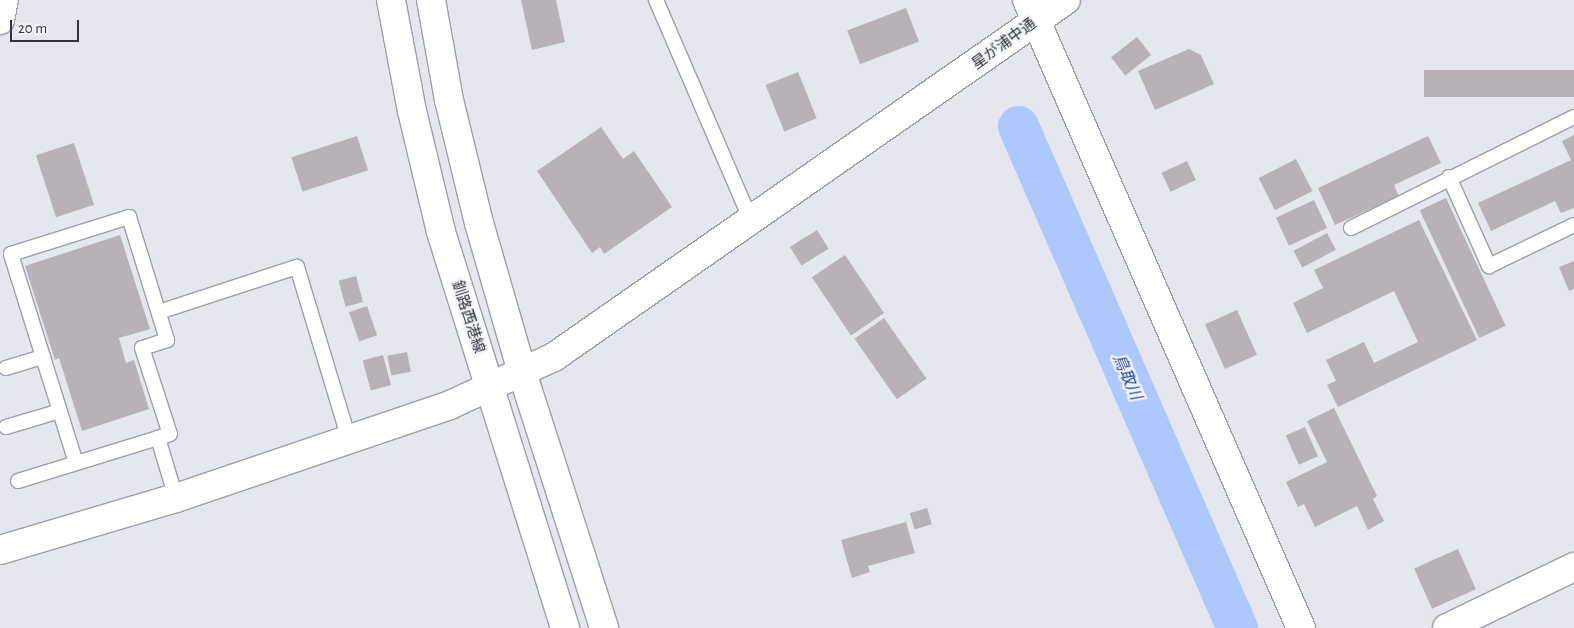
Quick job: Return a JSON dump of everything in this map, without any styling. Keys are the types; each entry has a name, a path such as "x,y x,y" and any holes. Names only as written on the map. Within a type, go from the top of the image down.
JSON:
{"street":[{"path":"0,20 4,0"},
{"name":"釧路西港線","path":"391,0 412,111 441,232 565,628"},
{"path":"431,0 448,100 479,223 522,372 604,628"},
{"name":"星が浦中通","path":"0,550 176,498 450,405 554,357 1007,43 1031,10 1066,0"},
{"path":"1031,10 1301,628"},
{"path":"1447,628 1574,567"}],"lane":[{"path":"656,0 751,221"},
{"path":"1351,228 1448,177 1574,117"},
{"path":"1448,177 1489,266 1574,225"},
{"path":"18,481 170,434 142,348 168,340 129,217 11,254 76,463"},
{"path":"159,312 297,267 349,439"},
{"path":"6,368 43,357"},
{"path":"6,427 60,411"},
{"path":"158,438 176,498"}],"building":[{"path":"521,0 556,0 565,42 532,50"},
{"path":"906,8 919,42 860,64 847,31"},
{"path":"1137,37 1151,55 1125,75 1111,57"},
{"path":"1189,49 1201,55 1214,84 1155,110 1138,71"},
{"path":"1424,70 1574,70 1574,97 1424,97"},
{"path":"798,72 817,118 784,131 766,85"},
{"path":"601,127 623,159 634,151 672,207 604,254 600,247 592,253 537,171"},
{"path":"1574,135 1574,208 1561,213 1555,201 1491,231 1478,203 1571,160 1562,141"},
{"path":"357,136 368,170 303,192 291,157"},
{"path":"1428,136 1441,163 1394,185 1399,196 1335,225 1318,188"},
{"path":"74,143 94,205 56,217 36,155"},
{"path":"1296,159 1312,191 1275,210 1259,178"},
{"path":"1187,161 1196,180 1170,192 1162,173"},
{"path":"1446,198 1506,326 1479,338 1420,210"},
{"path":"1314,200 1327,228 1289,246 1276,218"},
{"path":"1419,220 1477,340 1338,407 1327,385 1336,381 1326,360 1364,342 1374,363 1418,342 1394,291 1307,333 1293,303 1323,288 1314,270"},
{"path":"817,230 829,249 802,266 790,247"},
{"path":"1327,233 1336,250 1302,268 1293,251"},
{"path":"120,235 150,329 119,338 126,363 134,360 149,409 82,431 59,358 55,360 25,266"},
{"path":"845,255 884,313 851,335 812,277"},
{"path":"1574,261 1574,289 1569,291 1559,267"},
{"path":"356,276 363,302 346,307 339,281"},
{"path":"367,306 377,335 359,341 349,312"},
{"path":"1237,310 1257,355 1225,369 1205,324"},
{"path":"884,318 926,379 897,399 855,339"},
{"path":"407,352 411,372 391,375 387,356"},
{"path":"383,355 391,385 371,390 363,360"},
{"path":"1334,408 1377,496 1373,499 1384,521 1368,530 1357,506 1315,527 1304,504 1298,507 1286,482 1327,462 1307,421"},
{"path":"1305,427 1318,456 1299,465 1286,436"},
{"path":"927,508 932,524 915,530 910,513"},
{"path":"906,522 915,553 868,566 870,572 852,578 841,540"},
{"path":"1458,549 1476,589 1432,609 1414,569"}],"waterway":[{"name":"鳥取川","path":"1018,126 1237,628"}]}
